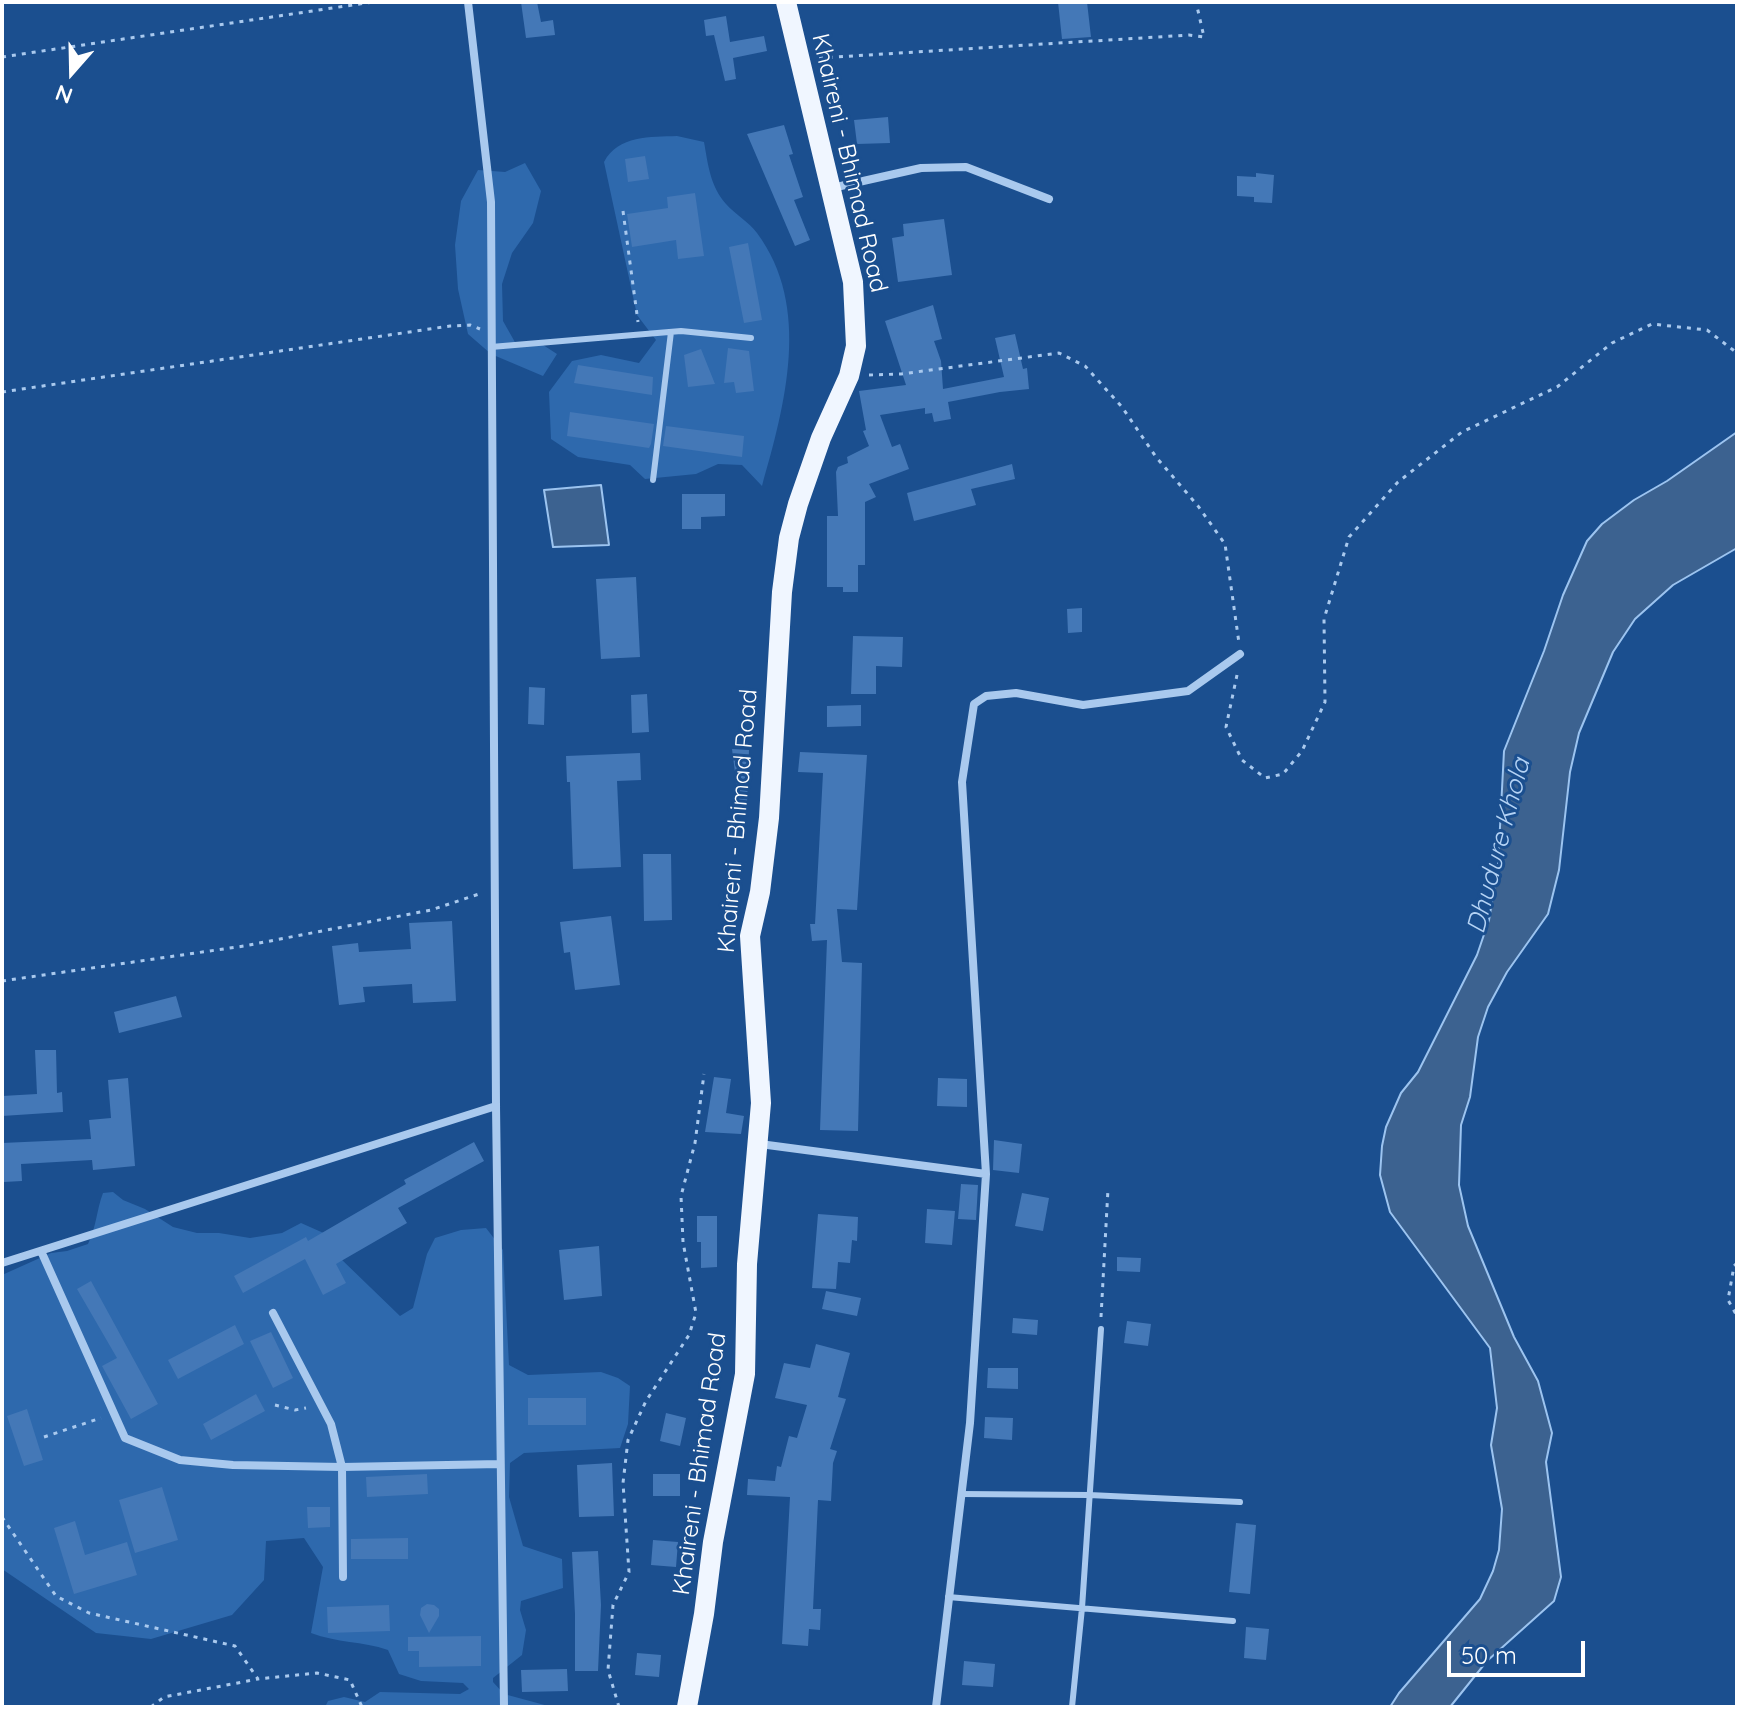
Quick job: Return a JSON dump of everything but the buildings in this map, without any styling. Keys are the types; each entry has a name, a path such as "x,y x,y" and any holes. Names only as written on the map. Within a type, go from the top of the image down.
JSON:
{"main road":[{"name":"Khaireni - Bhimad Road","path":"687,1707 713,1542 745,1374 747,1264 761,1103 750,936 760,892 768,829 782,592 789,538 798,504 821,438 849,376 856,346 853,282 786,2"}],"street":[{"path":"468,2 491,202 494,889 504,1707"},
{"path":"831,188 921,168 966,167 1049,199"},
{"path":"936,1707 970,1423 986,1174 962,782 974,704 986,696 1016,693 1083,705 1188,691 1240,654"},
{"path":"2,1263 496,1106"},
{"path":"759,1144 986,1174"},
{"path":"41,1251 125,1438 180,1460 233,1465 342,1467 500,1464"},
{"path":"273,1313 331,1424 342,1467 343,1577"}],"lane":[{"path":"653,480 671,332"},
{"path":"491,347 671,332 751,338"},
{"path":"1072,1707 1101,1329"},
{"path":"961,1494 1089,1495 1240,1502"},
{"path":"948,1597 1233,1621"}],"path":[{"path":"2,57 373,2"},
{"path":"800,60 1189,35 1204,37 1196,2"},
{"path":"623,211 640,334"},
{"path":"849,376 901,374 1059,353 1085,366 1122,407 1156,457 1198,506 1225,544 1240,654 1226,727 1242,760 1265,778 1283,774 1302,751 1325,702 1324,619 1349,537 1398,482 1462,432 1557,387 1612,343 1652,324 1707,330 1737,353"},
{"path":"2,392 450,326 470,325 491,333"},
{"path":"2,981 244,946 431,910 494,889"},
{"path":"619,1707 608,1670 613,1605 629,1572 624,1469 628,1440 646,1401 689,1335 696,1313 683,1242 681,1196 695,1143 704,1074"},
{"path":"1101,1329 1108,1189"},
{"path":"1737,1263 1728,1300 1737,1316"},
{"path":"275,1405 295,1410 321,1405"},
{"path":"44,1437 114,1413"},
{"path":"2,1517 56,1596 89,1613 235,1646 258,1679"},
{"path":"151,1707 164,1697 258,1679 317,1673 350,1680 362,1707"}],"shaded area":[{"path":"677,136 704,142 716,190 726,204 757,233 774,262 784,292 789,324 789,357 779,423 762,486 742,465 718,464 696,474 645,479 630,465 578,457 551,439 549,392 572,361 601,355 639,363 656,340 637,315 604,162 610,153 626,142"},
{"path":"525,163 541,191 533,223 512,253 502,284 503,321 516,344 540,343 557,354 543,376 491,354 468,334 458,289 455,245 461,201 478,170 505,172"},
{"path":"113,1192 173,1227 197,1233 250,1238 282,1233 301,1223 328,1235 340,1258 400,1316 413,1308 427,1254 435,1238 461,1230 486,1228 503,1250 509,1365 528,1375 601,1372 630,1386 628,1424 620,1448 524,1453 510,1463 509,1497 523,1546 562,1559 563,1588 521,1601 520,1610 526,1630 522,1655 493,1678 493,1682 504,1694 552,1707 325,1707 328,1701 344,1697 365,1702 380,1692 460,1694 469,1689 463,1683 421,1681 399,1674 388,1650 311,1633 323,1567 304,1538 266,1541 264,1580 232,1615 151,1639 96,1633 2,1569 2,1275 51,1253 88,1244 103,1193"}],"water":[{"name":"Dhudure Khola","path":"1737,432 1737,548 1673,585 1635,619 1613,652 1579,733 1570,772 1559,870 1548,914 1507,972 1488,1007 1478,1037 1470,1097 1461,1125 1459,1185 1468,1226 1514,1337 1538,1381 1552,1433 1546,1462 1561,1577 1554,1601 1487,1661 1450,1707 1390,1707 1480,1599 1499,1550 1502,1509 1491,1445 1497,1408 1490,1348 1390,1212 1380,1175 1386,1127 1401,1093 1418,1072 1477,955 1489,920 1498,865 1504,751 1563,595 1587,541 1602,524 1634,500"},
{"path":"601,485 609,545 553,547 544,490"}]}
